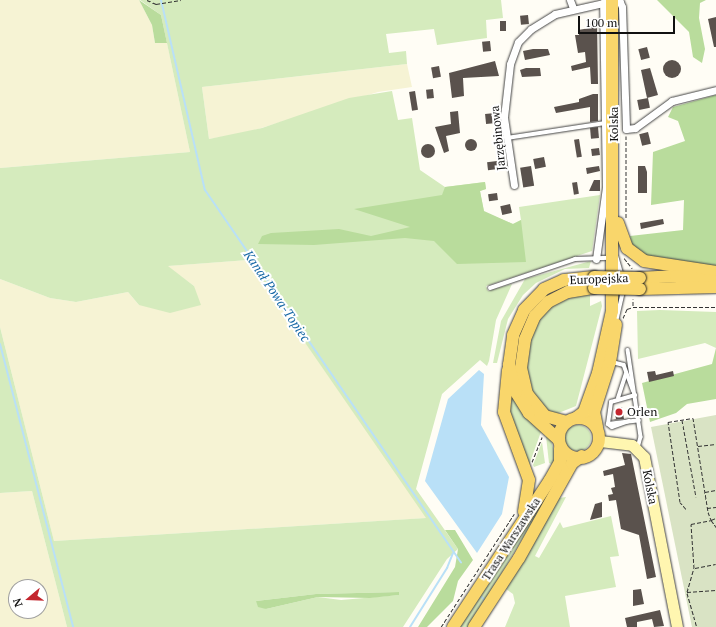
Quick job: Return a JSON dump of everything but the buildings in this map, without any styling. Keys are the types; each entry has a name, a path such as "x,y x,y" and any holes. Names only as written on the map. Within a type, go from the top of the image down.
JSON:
{"main road":[{"name":"Kolska","path":"609,2 614,204 613,253"},
{"path":"614,204 624,242 644,261 661,267 716,272"},
{"path":"612,311 619,323 610,362 594,412 602,431 594,451 582,456 570,456 559,444 571,420 584,412 598,373 612,311 613,253"},
{"name":"Europejska","path":"640,283 676,276 716,282"},
{"name":"Europejska","path":"559,444 526,410 509,365 515,328 533,298 564,280 716,287"},
{"name":"Europejska","path":"571,420 545,416 527,394 521,368 525,339 535,316 548,302 594,282"},
{"path":"509,365 504,401 506,422 526,469 529,493 521,524"},
{"path":"571,420 588,419 602,431"},
{"name":"Trasa Warszawska","path":"453,627 555,470 559,444"},
{"name":"Trasa Warszawska","path":"474,627 519,558 570,466 582,456"}],"street":[{"path":"570,0 573,8"},
{"path":"596,258 606,187 605,123 609,2 622,6 626,129 635,128 672,101 716,90"},
{"name":"Jarzębinowa","path":"514,184 506,138 504,98 518,42 534,26 555,14 573,8 609,2"},
{"path":"602,431 637,448"},
{"name":"Kolska","path":"637,448 646,467 677,627"}],"lane":[{"path":"506,138 605,123"},
{"path":"490,288 575,259 596,258 613,253 623,286 619,323"},
{"path":"628,350 641,437 637,448"},
{"path":"610,362 622,363 635,395"},
{"path":"618,398 626,374"},
{"path":"602,431 609,405 618,398 635,395"},
{"path":"602,431 629,421 639,420"}],"path":[{"path":"147,0 156,4 181,0"},
{"path":"626,129 627,224"},
{"path":"619,323 625,312 633,307 716,307"},
{"path":"686,509 680,502 668,422 693,418 707,508 711,520 716,527"},
{"path":"682,420 696,497"},
{"path":"526,469 531,468 542,434"},
{"path":"698,446 716,444"},
{"path":"705,492 716,490"},
{"path":"707,508 716,507"},
{"path":"441,627 516,512"},
{"path":"697,627 687,592 694,568 691,524 716,518"},
{"path":"694,568 716,564"},
{"path":"687,592 716,590"}],"shaded area":[{"path":"0,0 139,0 152,25 155,43 167,43 190,152 0,168"},
{"path":"407,64 412,87 378,92 245,133 209,139 202,87"},
{"path":"248,260 427,518 54,541 0,327 0,279 50,298 76,302 128,292 139,305 194,286 167,266"},
{"path":"32,491 67,627 0,627 0,493"}],"green space":[{"path":"139,0 161,15 167,43 155,43 152,25"},
{"path":"140,0 501,0 503,18 486,20 487,38 437,45 434,29 386,34 389,53 406,51 407,64 202,87 209,139 262,128 349,98 392,91 398,120 412,118 420,170 445,187 485,182 486,189 480,191 484,212 513,224 521,220 519,207 600,195 592,251 486,286 488,291 512,284 496,320 489,361 487,366 480,360 442,394 416,489 458,549 447,559 403,627 67,627 32,491 0,493 0,327 54,541 426,518 248,260 168,266 194,286 201,305 170,313 139,305 128,292 76,302 50,298 0,279 0,168 190,152 161,15","holes":["399,592 399,595 341,600 318,597 266,609 256,601 316,594"]},
{"path":"657,0 706,0 700,3 699,18 705,49 702,63 693,57 689,32"},
{"path":"716,95 716,267 667,263 645,255 632,246 630,236 683,230 684,200 651,205 653,152 685,141 678,121 668,117 673,107"},
{"path":"485,182 486,189 480,191 484,211 513,224 521,220 526,262 457,264 434,241 405,238 314,245 258,244 262,236 271,233 339,229 371,236 410,227 354,209 442,195 445,187"},
{"path":"591,261 589,268 565,269 536,283 523,295 508,319 497,363 493,363 501,321 525,279"},
{"path":"590,294 590,306 601,301 602,306 576,406 556,414 548,414 533,397 526,372 528,346 536,323 550,307 574,296"},
{"path":"660,310 716,312 716,348 705,343 638,359 637,311"},
{"path":"716,348 716,399 687,404 676,413 650,422 642,383 712,364"},
{"path":"509,385 517,404 542,429 529,465 509,419"},
{"path":"716,415 716,627 692,627 651,427"},
{"path":"578,425 588,428 591,438 588,448 578,451 568,448 565,438 568,428"},
{"path":"549,433 555,455 554,465 549,463 546,436"},
{"path":"542,442 545,463 534,467 533,465"},
{"path":"560,476 469,627 459,627"},
{"path":"566,497 535,556 539,558 560,522 563,528 611,516 619,556 610,557 616,587 565,596 570,627 505,627 515,603 513,594 506,589 559,498"},
{"path":"445,530 455,530 473,560 458,581 453,601 427,627 418,627 455,567 458,549"},
{"path":"399,592 399,595 370,598 318,597 266,609 258,607 256,601 316,594"}],"water":[{"path":"479,370 484,374 481,425 509,477 502,514 477,553 425,481 448,399"}],"waterway":[{"name":"Kanał Powa-Topiec","path":"161,0 205,190 461,563"},
{"path":"0,344 73,627"},
{"path":"410,627 447,568 453,553"},
{"name":"Kanał Powa-Topiec","path":"482,597 485,601"}],"place":[{"name":"Orlen","path":"619,412"}]}
